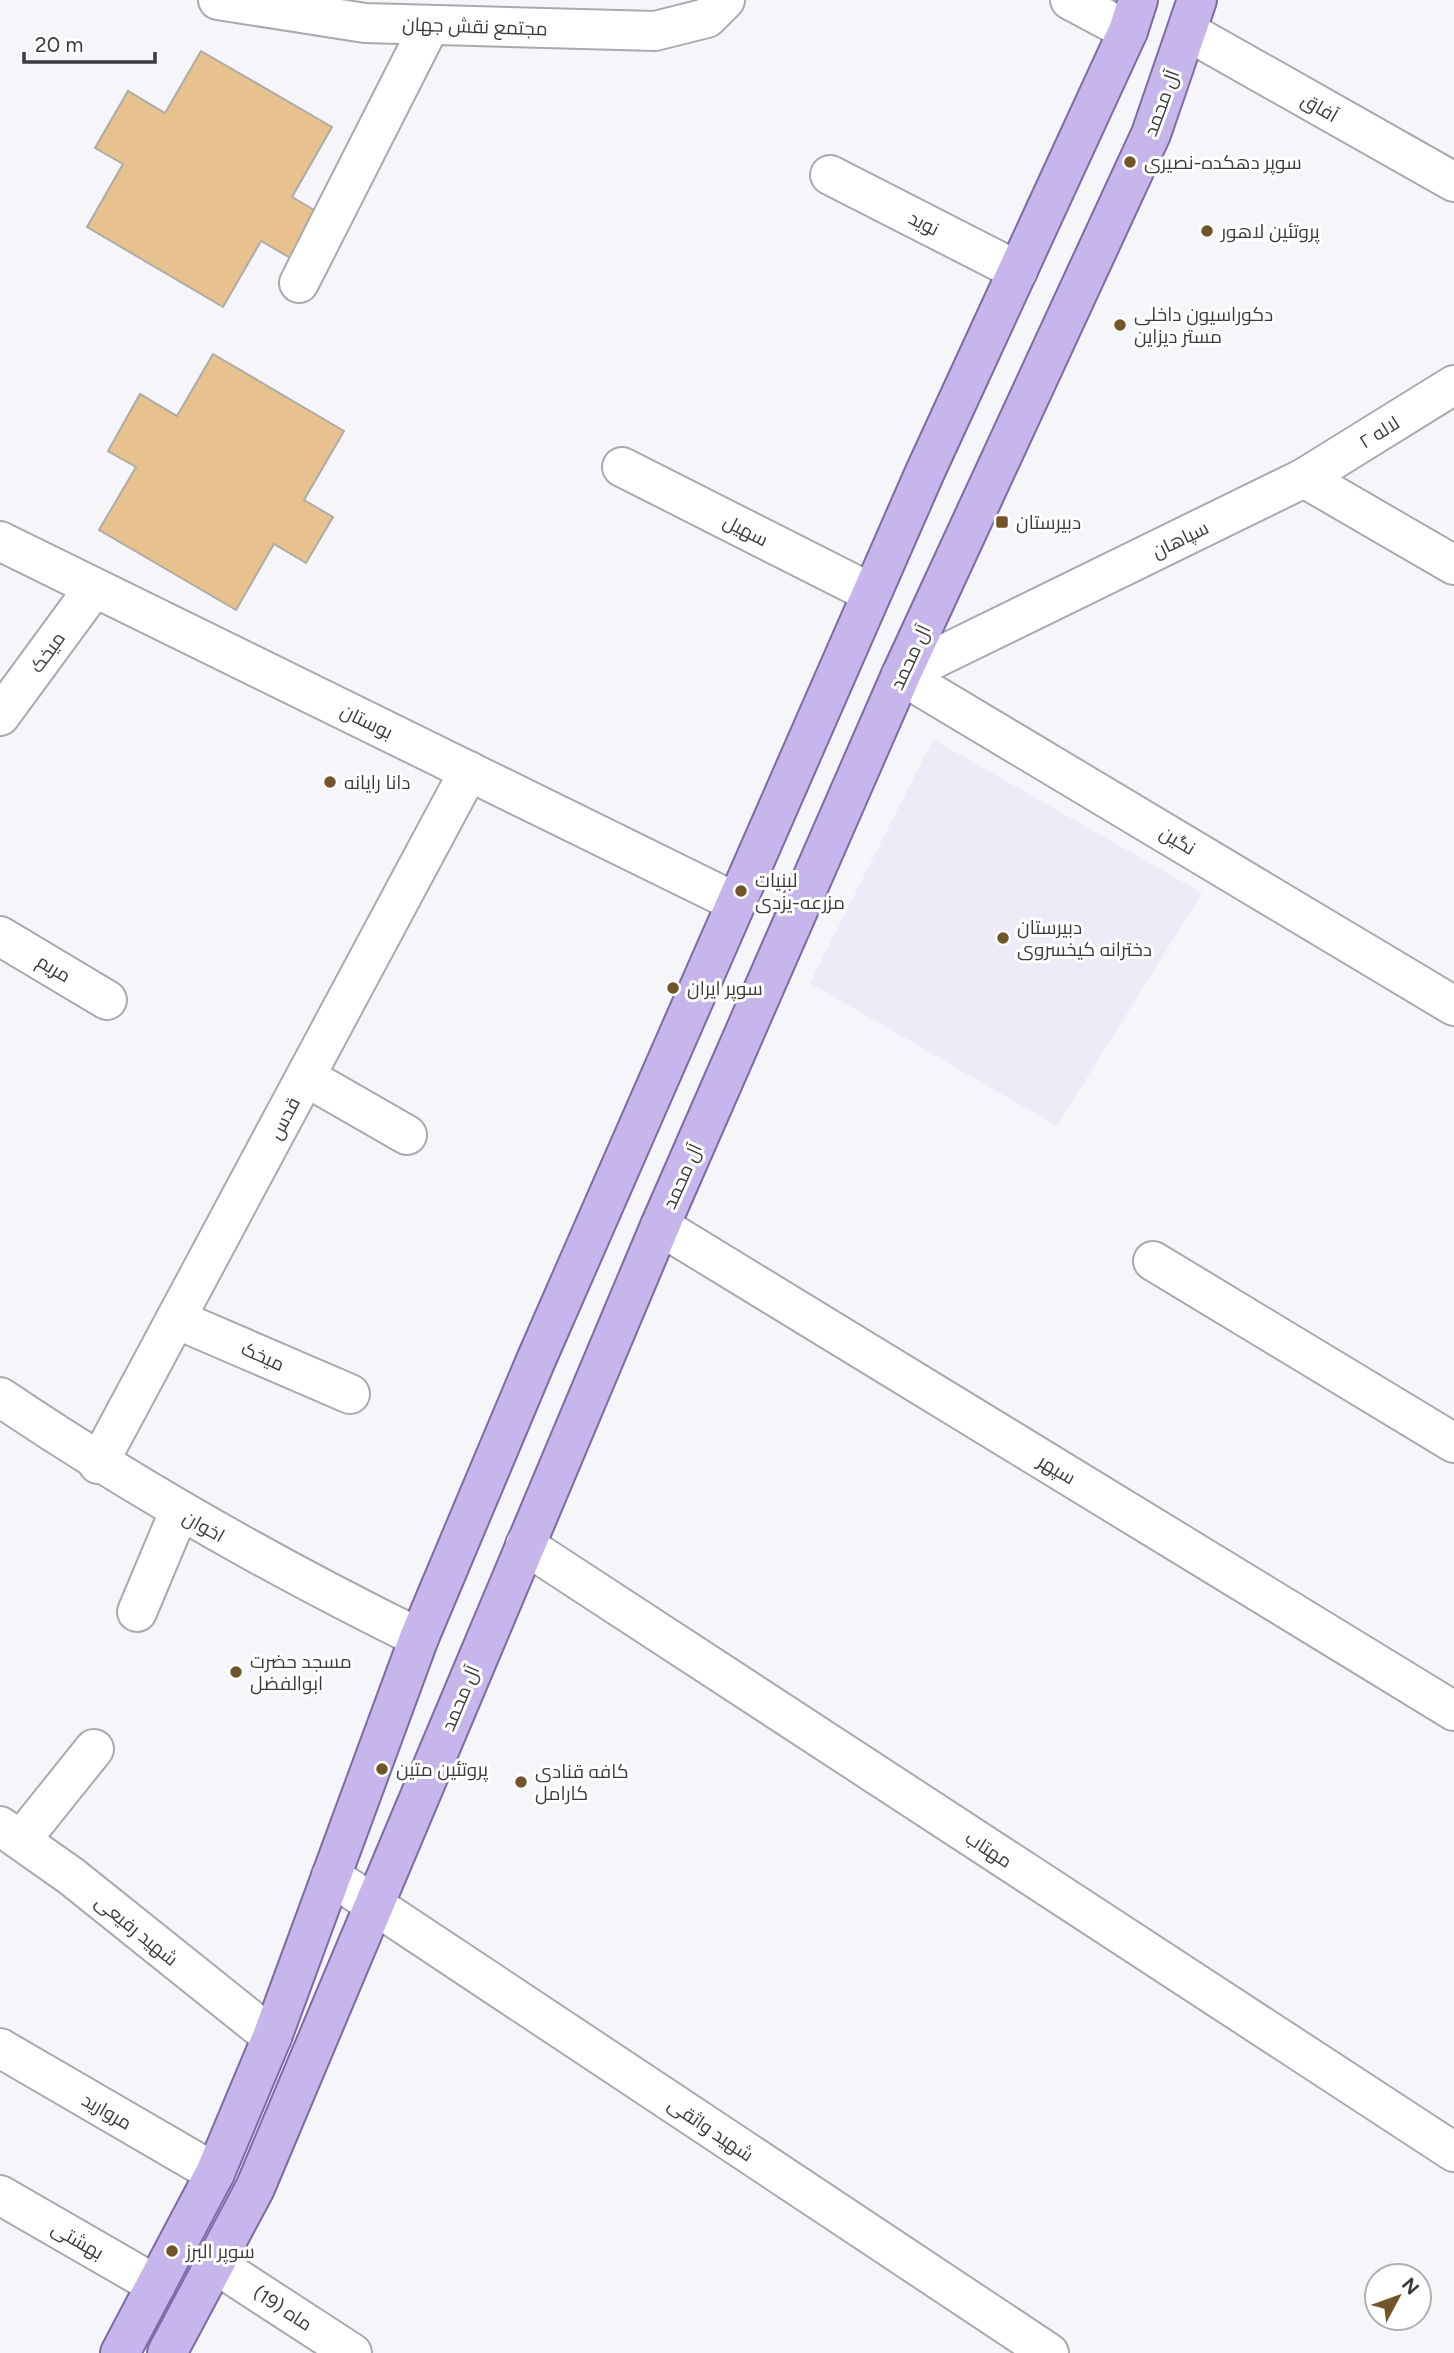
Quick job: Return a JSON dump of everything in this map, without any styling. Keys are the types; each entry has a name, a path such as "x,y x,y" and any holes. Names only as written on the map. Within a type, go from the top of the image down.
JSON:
{"main road":[{"name":"آل محمد","path":"167,2353 255,2188 660,1227 901,675 1151,134 1192,15"},
{"path":"120,2353 215,2173 272,2037 419,1637 734,902 1133,16"}],"street":[{"name":"مجتمع نقش جهان","path":"218,0 365,23 654,31 707,18 724,0"},
{"path":"1070,0 1133,16"},
{"name":"آفاق","path":"1192,15 1454,183"},
{"path":"299,283 430,25"},
{"name":"نوید","path":"830,175 1018,271"},
{"name":"لاله ۲","path":"1304,478 1454,385"},
{"name":"سهیل","path":"622,467 871,593"},
{"path":"1304,478 1454,565"},
{"name":"سپاهان","path":"901,675 1304,478"},
{"name":"بوستان","path":"0,541 734,902"},
{"name":"میخک","path":"0,716 94,588"},
{"name":"نگین","path":"901,675 1454,1006"},
{"name":"قدس","path":"99,1464 469,771"},
{"name":"مریم","path":"0,936 107,1000"},
{"path":"306,1076 407,1135"},
{"name":"سپهر","path":"660,1227 1454,1710"},
{"path":"1153,1261 1454,1443"},
{"name":"میخک","path":"176,1318 350,1394"},
{"name":"اخوان","path":"0,1397 99,1464 179,1512 288,1573 419,1637"},
{"path":"137,1612 179,1512"},
{"name":"مهتاب","path":"524,1545 1454,2152"},
{"path":"10,1833 94,1749"},
{"name":"شهید رفیعی","path":"10,1833 71,1876 272,2037"},
{"name":"شهید واثقی","path":"331,1876 1049,2353"},
{"name":"مروارید","path":"0,2048 215,2173"},
{"name":"بهشتی","path":"0,2195 156,2285"},
{"name":"ماه (19)","path":"215,2264 352,2353"}],"shaded area":[{"name":"دبیرستان دخترانه کیخسروی","path":"933,739 1202,893 1057,1126 810,983"}],"building":[{"path":"201,51 332,127 292,197 321,214 294,260 261,241 223,307 87,227 123,164 95,148 128,91 165,113"},
{"path":"213,354 344,431 304,500 333,517 306,563 274,544 236,610 99,530 136,467 108,451 140,394 177,416"}],"place":[{"name":"سوپر دهکده-نصیری","path":"1130,162"},
{"name":"پروتئین لاهور","path":"1207,231"},
{"name":"دکوراسیون داخلی مستر دیزاین","path":"1120,325"},
{"name":"دبیرستان","path":"1002,522"},
{"name":"دانا رایانه","path":"330,782"},
{"name":"لبنیات مزرعه-یزدی","path":"741,891"},
{"name":"دبیرستان دخترانه کیخسروی","path":"1003,938"},
{"name":"سوپر ایران","path":"673,988"},
{"name":"مسجد حضرت ابوالفضل","path":"236,1672"},
{"name":"پروتئین متین","path":"382,1769"},
{"name":"کافه قنادی کارامل","path":"521,1782"},
{"name":"سوپر البرز","path":"172,2251"}]}
